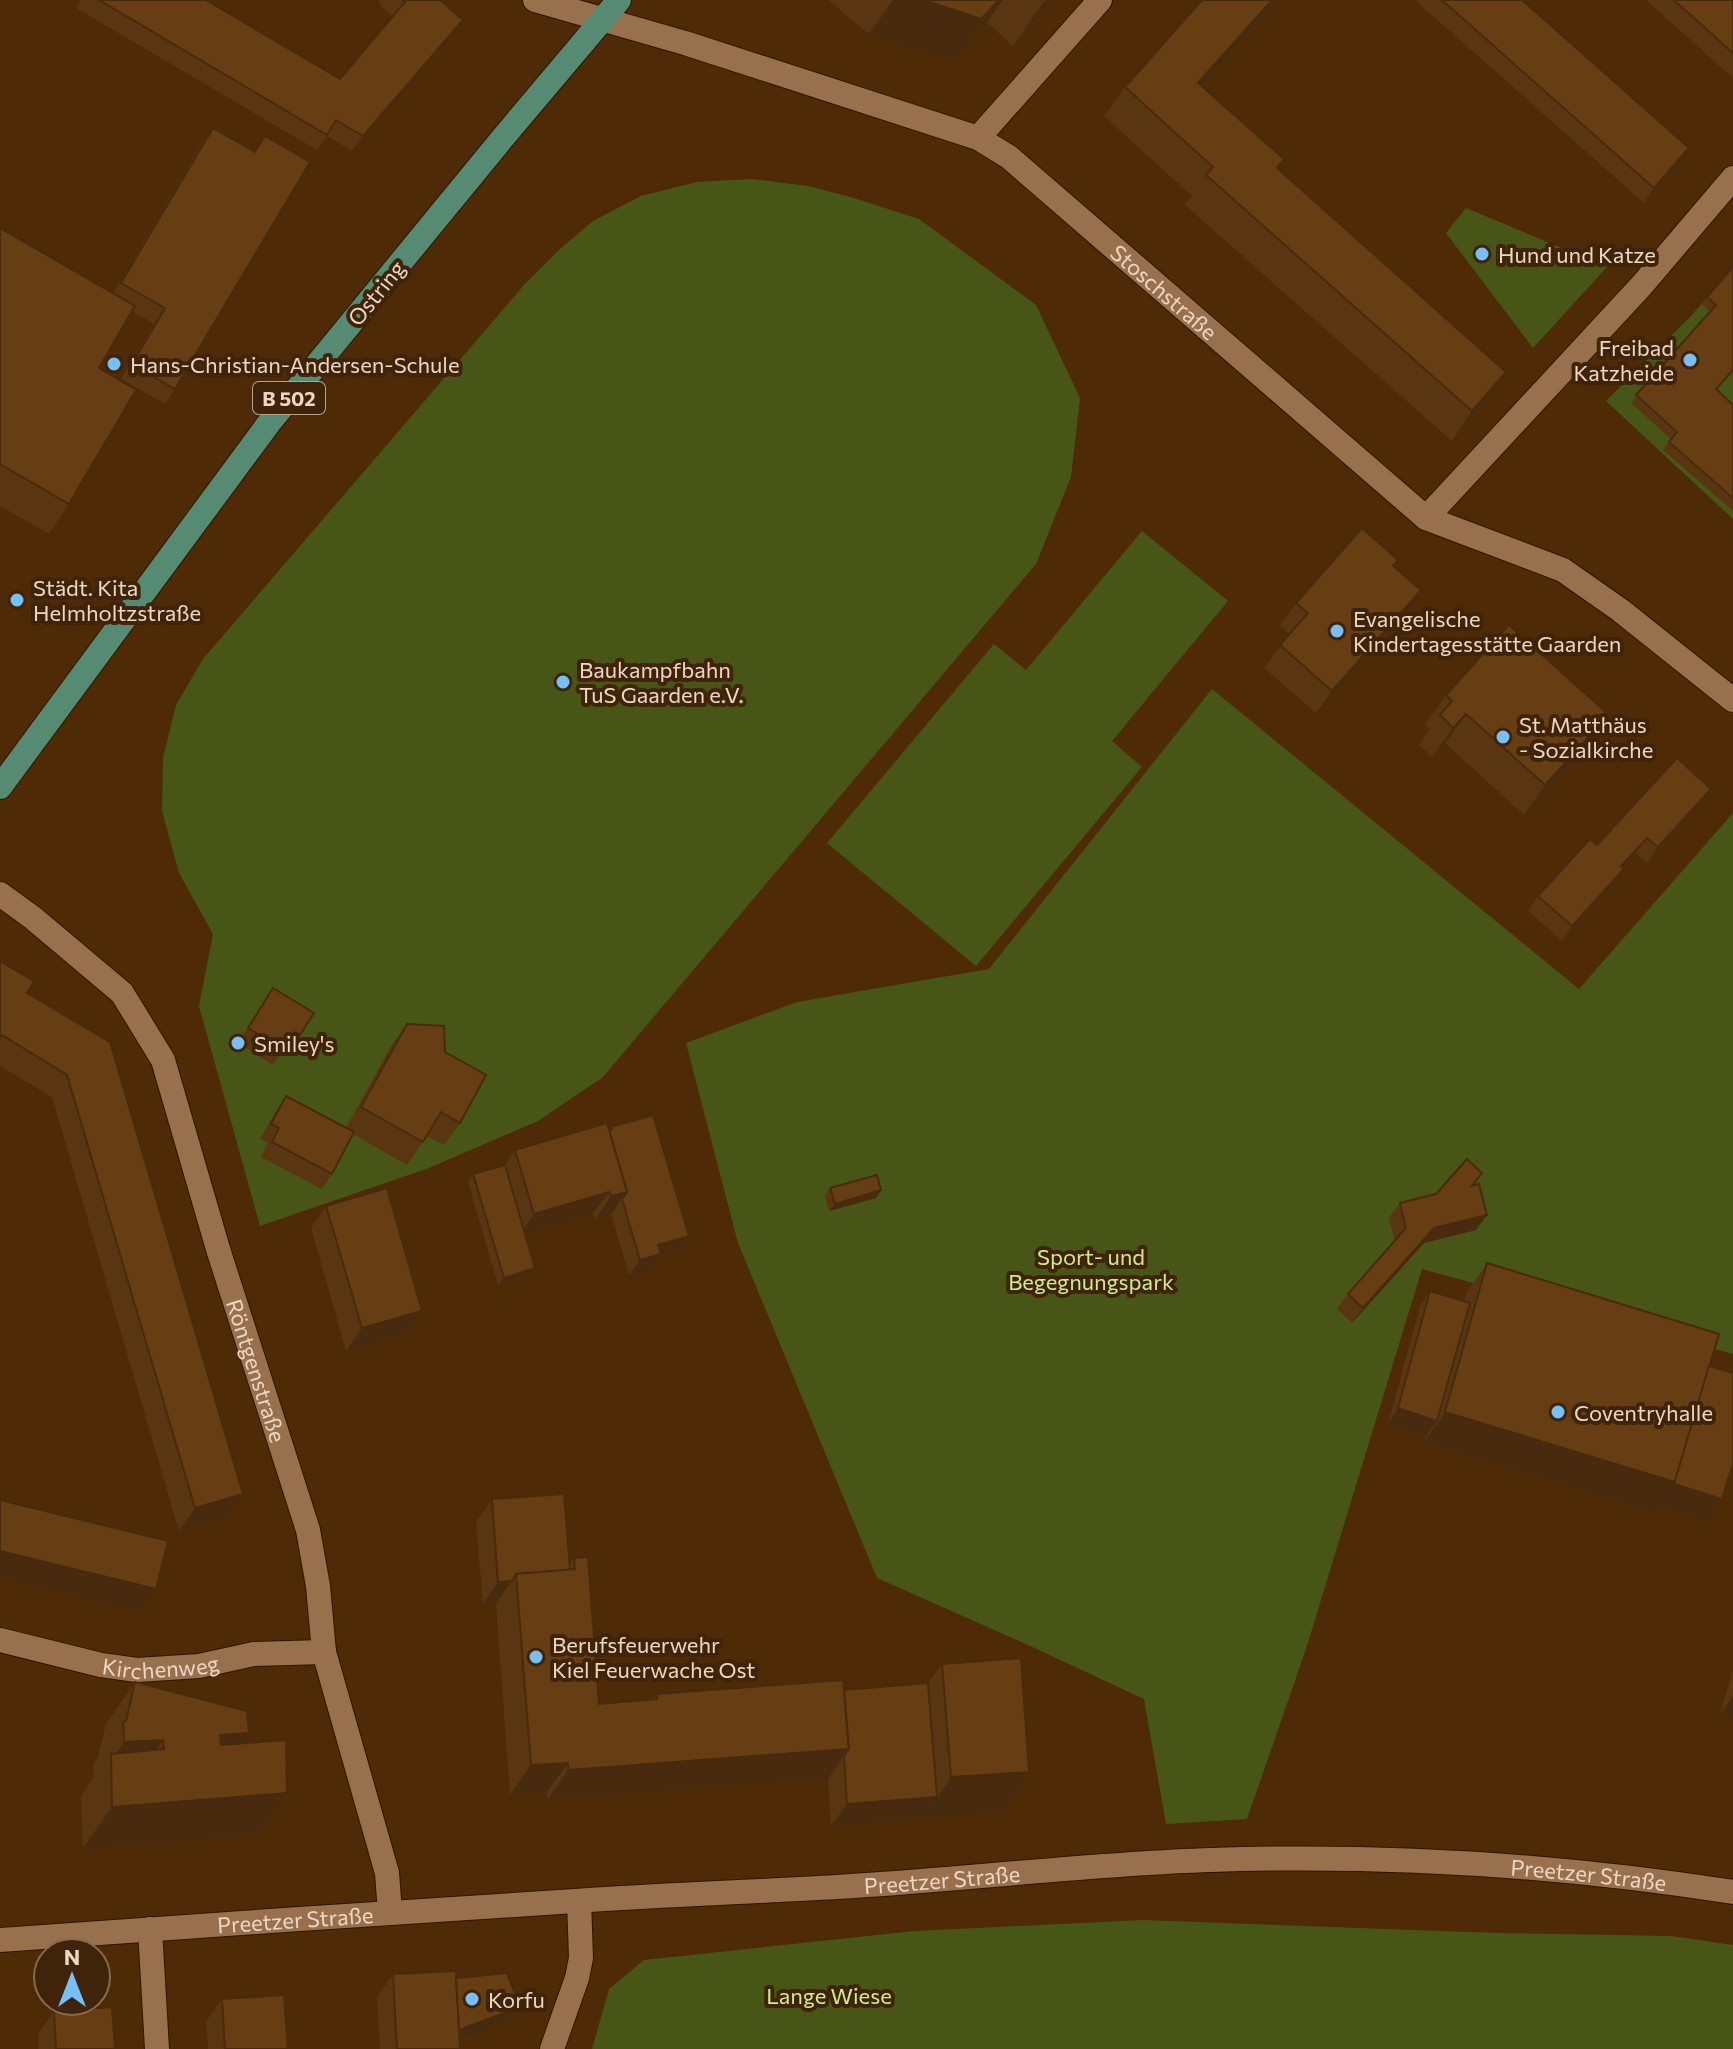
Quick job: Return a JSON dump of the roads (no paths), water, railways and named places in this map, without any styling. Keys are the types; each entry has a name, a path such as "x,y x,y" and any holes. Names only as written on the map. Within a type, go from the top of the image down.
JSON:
{"main road":[{"name":"Ostring","path":"0,787 269,423 619,0"}],"street":[{"name":"Stoschstraße","path":"535,0 685,43 978,138 1009,157 1426,518 1563,570 1620,610 1733,700"},
{"path":"978,138 1100,0"},
{"path":"1426,518 1642,285 1733,178"},
{"name":"Röntgenstraße","path":"0,894 122,993 163,1060 218,1249 308,1530 318,1586 324,1652 387,1873 390,1913"},
{"name":"Kirchenweg","path":"0,1640 101,1665 137,1670 199,1666 254,1654 324,1652"},
{"name":"Preetzer Straße","path":"0,1940 579,1901 839,1887 1160,1862 1297,1857 1507,1864 1733,1892"},
{"path":"552,2049 581,1958 579,1901"},
{"path":"150,1929 157,2049"}],"place":[{"name":"Hund und Katze","path":"1482,254"},
{"name":"Freibad Katzheide","path":"1690,360"},
{"name":"Hans-Christian-Andersen-Schule","path":"114,364"},
{"name":"Städt. Kita Helmholtzstraße","path":"17,600"},
{"name":"Evangelische Kindertagesstätte Gaarden","path":"1337,631"},
{"name":"Baukampfbahn TuS Gaarden e.V.","path":"563,682"},
{"name":"St. Matthäus - Sozialkirche","path":"1503,737"},
{"name":"Smiley's","path":"238,1043"},
{"name":"Coventryhalle","path":"1558,1412"},
{"name":"Berufsfeuerwehr Kiel Feuerwache Ost","path":"536,1657"},
{"name":"Korfu","path":"472,1999"}],"park label":[{"name":"Sport- und Begegnungspark","path":"1091,1268"},
{"name":"Lange Wiese","path":"829,1995"}]}
